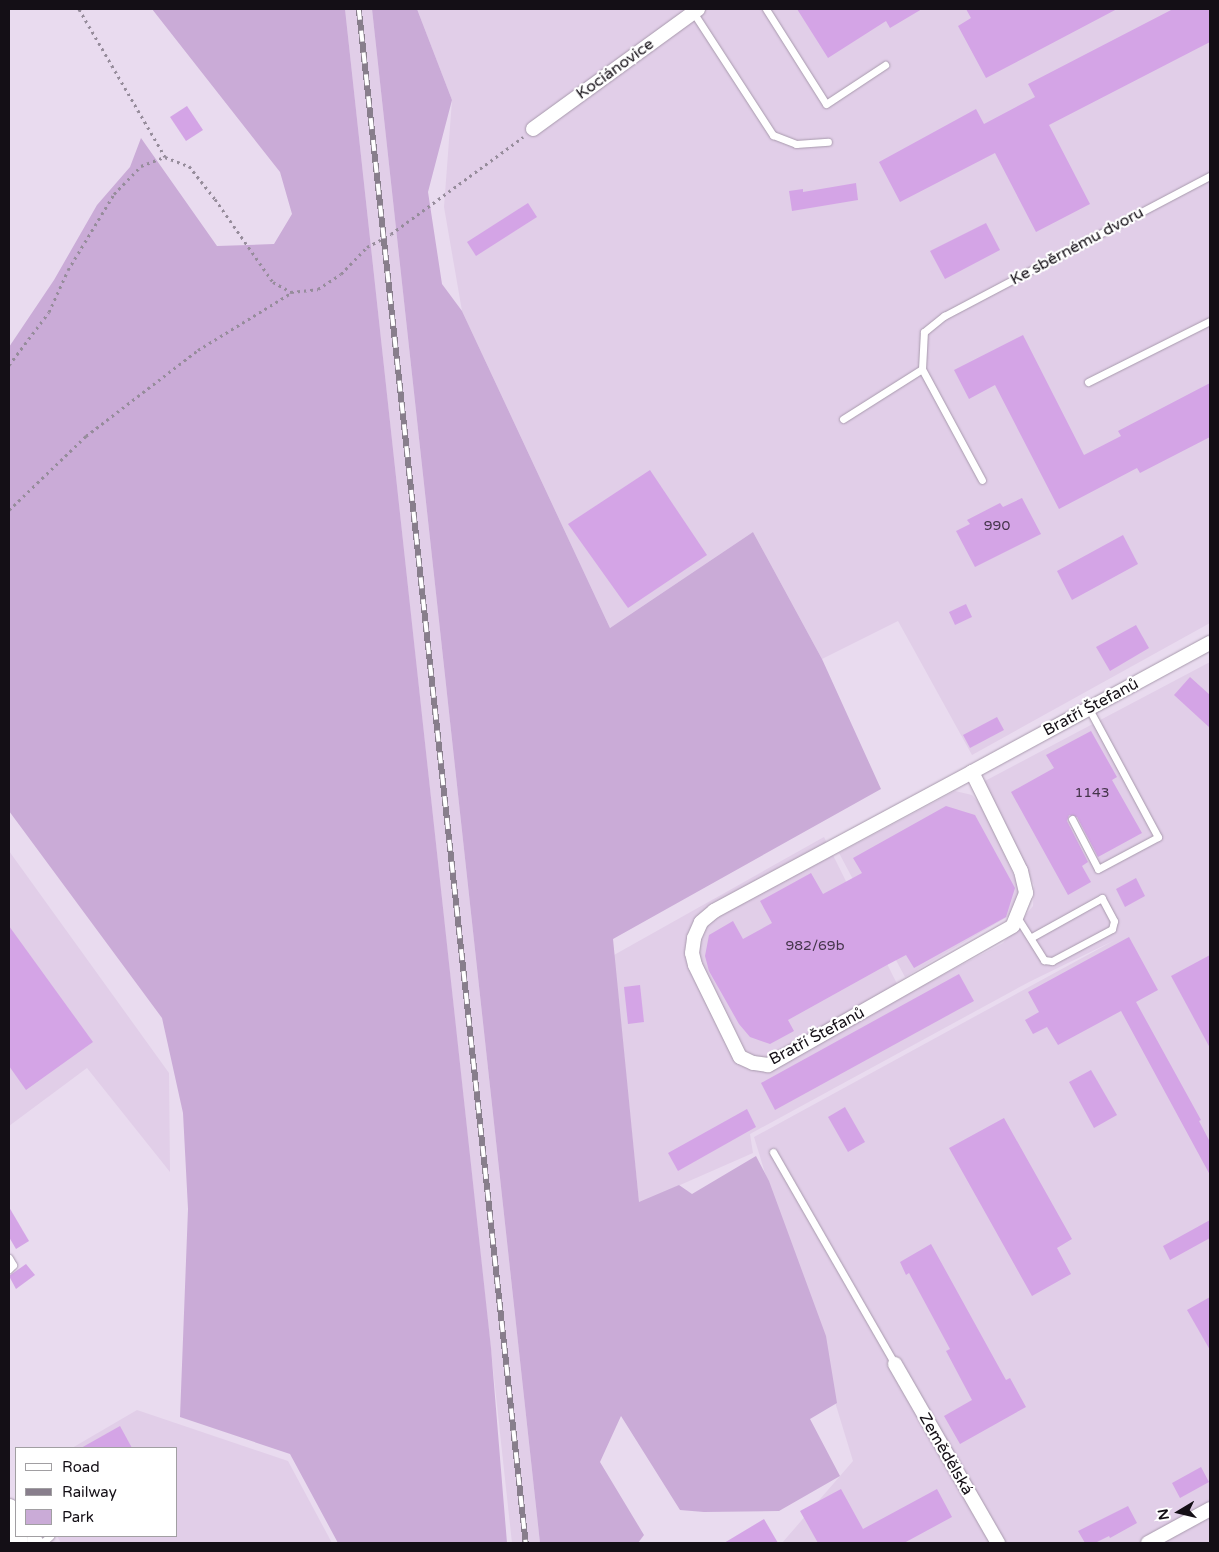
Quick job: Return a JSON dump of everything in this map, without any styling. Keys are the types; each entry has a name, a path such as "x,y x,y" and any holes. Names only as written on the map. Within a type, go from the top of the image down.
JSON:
{"street":[{"name":"Kociánovice","path":"533,130 696,10"},
{"name":"Bratří Štefanů","path":"972,772 1021,871 1026,892 1013,926 768,1065 753,1063 740,1057 694,965 694,938 701,922 714,911 1210,643"},
{"name":"Zemědělská","path":"895,1364 998,1543"},
{"path":"1148,1543 1210,1509"}],"lane":[{"path":"766,9 826,104 884,66"},
{"path":"696,10 773,135 796,144 828,142"},
{"name":"Ke sběrnému dvoru","path":"922,370 924,332 944,316 1210,176"},
{"path":"1088,382 1210,321"},
{"path":"843,419 922,370 982,480"},
{"path":"1072,819 1098,869 1158,837 1089,709"},
{"path":"1017,917 1032,937 1044,960 1052,961 1112,929 1114,921 1102,898 1032,937"},
{"path":"773,1152 895,1364"},
{"path":"9,1258 13,1265 9,1269"},
{"path":"33,1542 47,1537"}],"path":[{"path":"79,9 164,157 189,166 215,199 273,282 291,292"},
{"path":"9,510 86,436 190,355 291,292 318,290 341,274 367,247 391,234 533,130"},
{"path":"9,365 49,312 68,270 114,194 141,166 164,157"}],"shaded area":[{"path":"345,9 372,9 540,1543 512,1543"},
{"path":"417,9 1210,9 1210,623 972,755 898,621 822,659 753,532 610,628 462,311 444,207 452,100"},
{"path":"1210,662 1210,1543 782,1543 853,1461 754,1137 1115,940 1029,982 750,1134 753,1153 639,1203 614,955 824,837 903,996 1003,943 1033,906 1034,885 983,782"},
{"path":"955,791 972,795 983,808 1021,891 1014,913 905,977 839,853"},
{"path":"9,851 169,1073 170,1172 87,1068 9,1126"},
{"path":"137,1410 288,1461 332,1543 61,1543 58,1537 178,1537 178,1447 74,1447"}],"green space":[{"path":"152,9 345,9 491,1348 507,1543 338,1543 290,1454 180,1417 188,1209 183,1113 162,1018 9,811 9,347 54,280 97,205 130,167 141,138 217,246 274,244 292,214 280,172"},
{"path":"372,9 417,9 452,100 428,192 442,284 462,311 610,628 753,532 822,659 881,789 613,939 639,1202 679,1185 692,1194 756,1156 769,1181 826,1336 837,1403 810,1419 840,1476 779,1511 704,1512 680,1510 621,1416 600,1462 644,1535 638,1543 540,1543"}],"building":[{"path":"797,9 922,9 890,28 886,21 828,58"},
{"path":"966,9 1117,9 986,78 958,26 971,18"},
{"path":"1173,9 1210,9 1210,42 1049,125 1090,204 1036,232 995,153 900,202 879,162 976,109 984,124 1035,97 1028,84"},
{"path":"187,106 203,130 186,141 170,117"},
{"path":"856,183 858,200 792,211 789,191 803,189 803,192"},
{"path":"528,203 537,217 476,256 467,242"},
{"path":"986,223 1000,250 945,279 930,251"},
{"path":"1023,335 1084,455 1121,436 1118,431 1210,383 1210,437 1140,473 1137,468 1059,509 995,385 969,399 954,370"},
{"path":"650,470 707,555 628,608 568,524"},
{"path":"1022,498 1041,534 975,567 956,531 970,524 967,520 1000,503 1003,507"},
{"path":"1123,535 1138,564 1072,600 1057,571"},
{"path":"966,604 972,617 955,625 949,612"},
{"path":"1136,625 1149,648 1110,671 1096,647"},
{"path":"1190,677 1210,695 1210,728 1174,695"},
{"path":"997,717 1004,730 970,748 963,735"},
{"path":"1091,731 1117,777 1112,780 1142,833 1098,857 1077,817 1069,815 1067,821 1088,862 1082,866 1091,882 1068,895 1011,792 1054,768 1046,755"},
{"path":"946,806 975,815 1015,888 1006,917 914,968 906,955 887,965 788,1020 794,1031 770,1044 750,1037 739,1024 709,971 705,956 709,935 733,921 743,939 772,923 760,901 811,873 823,894 862,873 853,858"},
{"path":"1136,878 1145,896 1125,907 1116,889"},
{"path":"9,926 93,1042 26,1090 9,1066"},
{"path":"1129,937 1158,990 1136,1002 1201,1120 1199,1121 1210,1142 1210,1175 1121,1011 1058,1045 1047,1027 1033,1034 1025,1020 1039,1012 1028,992"},
{"path":"1210,955 1210,1048 1171,976"},
{"path":"959,974 974,1001 775,1110 761,1083"},
{"path":"640,985 644,1022 628,1024 624,987"},
{"path":"1091,1070 1117,1115 1094,1128 1069,1082"},
{"path":"845,1107 865,1142 848,1152 828,1117"},
{"path":"747,1109 756,1127 678,1171 668,1153"},
{"path":"1004,1118 1072,1239 1057,1248 1071,1274 1032,1296 949,1148"},
{"path":"9,1207 29,1241 16,1249 9,1237"},
{"path":"1210,1220 1210,1238 1170,1260 1163,1246"},
{"path":"931,1244 1006,1380 1010,1378 1026,1407 960,1444 944,1416 972,1400 946,1351 950,1349 909,1273 906,1275 900,1262"},
{"path":"26,1264 35,1275 16,1289 9,1276"},
{"path":"1210,1297 1210,1350 1187,1310"},
{"path":"120,1426 131,1447 83,1447"},
{"path":"1201,1467 1209,1482 1180,1498 1172,1483"},
{"path":"841,1489 863,1529 937,1489 952,1517 904,1543 818,1543 800,1511"},
{"path":"1128,1506 1137,1523 1110,1538 1109,1536 1095,1543 1085,1543 1078,1531"},
{"path":"764,1519 778,1543 724,1543"}],"railway":[{"path":"359,9 526,1543"}]}
